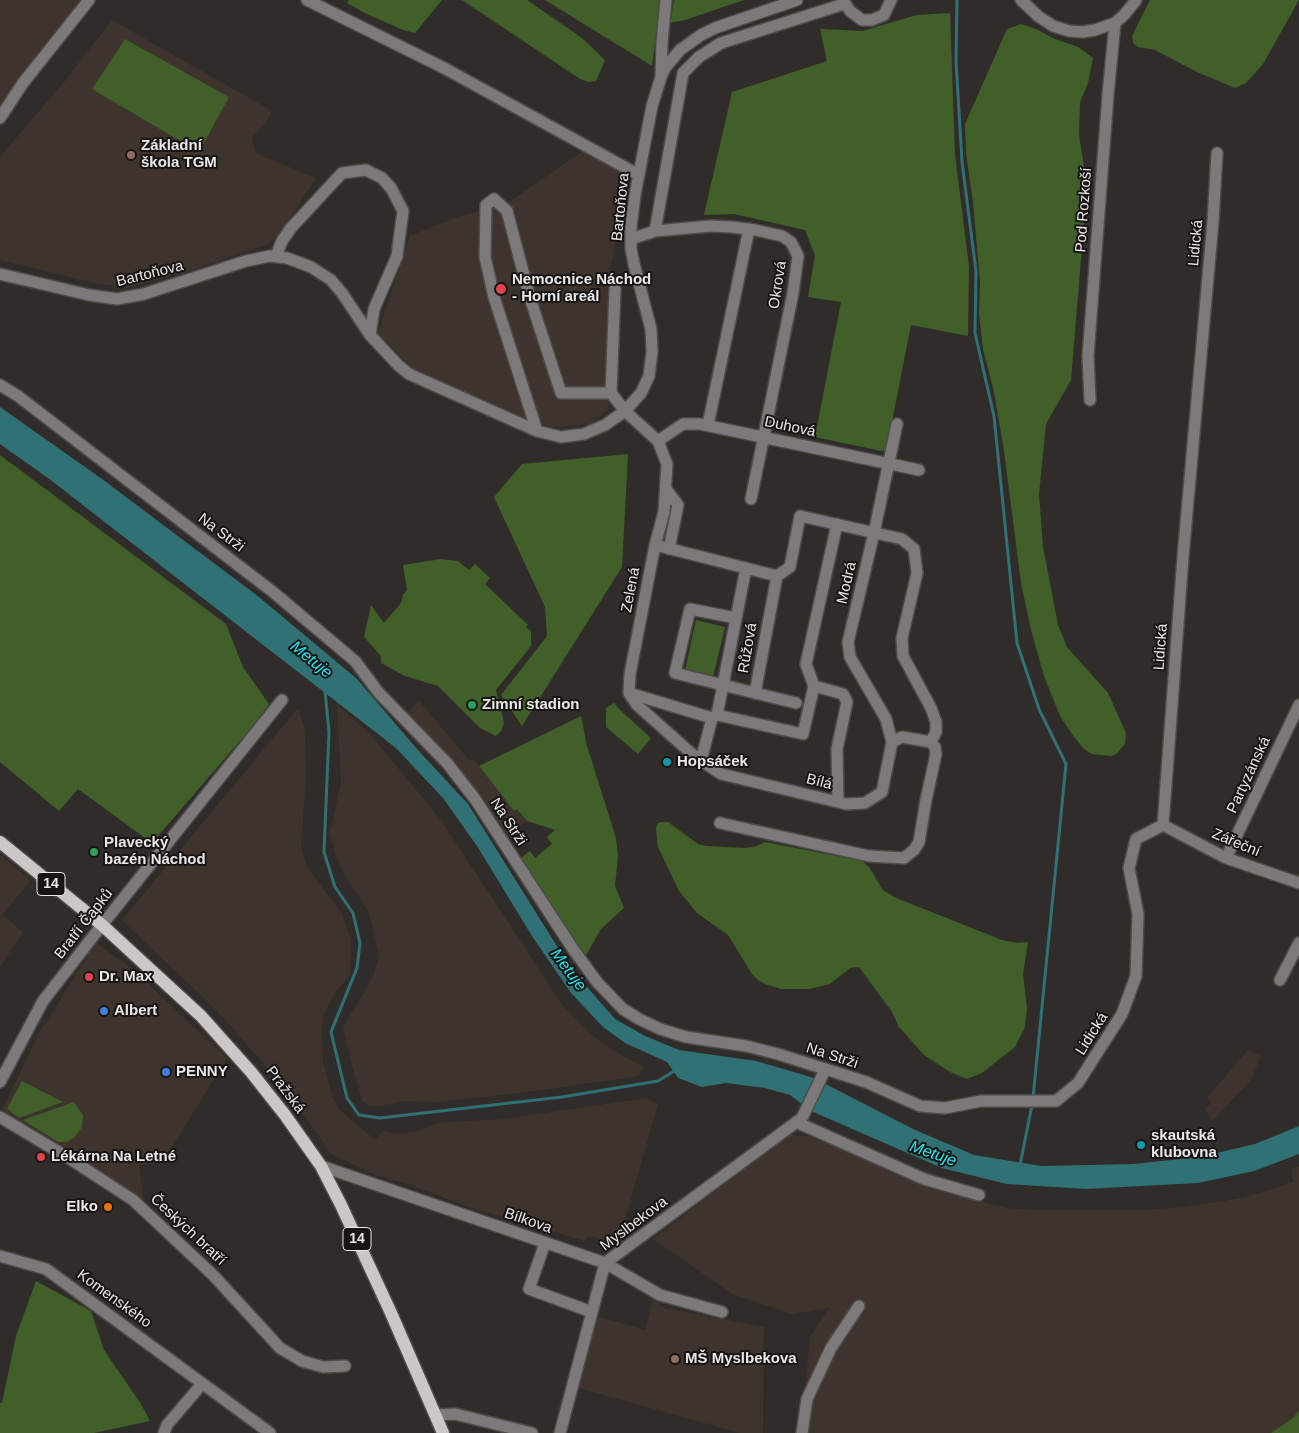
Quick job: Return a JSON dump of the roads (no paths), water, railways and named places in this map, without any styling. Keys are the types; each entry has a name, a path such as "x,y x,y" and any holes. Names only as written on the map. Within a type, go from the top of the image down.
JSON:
{"main road":[{"name":"Pražská","path":"0,842 102,926 201,1016 251,1072 284,1115 321,1166 366,1257 443,1433"}],"street":[{"path":"0,118 23,83 89,0"},
{"path":"308,0 444,68 639,175"},
{"path":"661,77 666,0"},
{"name":"Bartoňova","path":"0,274 79,293 117,299 144,294 246,261 276,256 305,263 330,280 342,293 370,335 409,374 538,431 561,437 576,436 605,425 625,411 641,394 647,381 652,352 648,316 634,264 631,240 632,214 654,98 661,77 680,50 701,35 715,28 797,0"},
{"path":"655,230 683,73 699,57 721,43 832,8 843,2 850,11 862,20 872,20 884,15 891,0"},
{"path":"1021,0 1046,22 1064,30 1089,32 1115,23 1136,0"},
{"name":"Pod Rozkoší","path":"1090,400 1088,356 1115,23"},
{"name":"Lidická","path":"1056,1100 1078,1083 1122,1014 1136,976 1138,914 1129,868 1136,839 1163,825 1183,557 1213,221 1217,153"},
{"path":"276,256 282,241 342,174 366,170 382,178 391,188 403,211 397,256 374,309 370,335"},
{"path":"538,431 494,298 485,257 486,205 494,198 507,212 530,298 561,393 611,393 615,289"},
{"name":"Okrová","path":"631,240 655,230 711,226 749,229 782,236 791,242 798,256 793,293 751,499"},
{"path":"708,426 749,229"},
{"name":"Na Strži","path":"0,385 18,396 273,592 355,661 379,693 447,763 470,792 573,949 597,982 623,1009 639,1020 686,1037 746,1046 778,1054 823,1075 866,1082 920,1106 945,1108 981,1101 1056,1100"},
{"name":"Zelená","path":"611,393 625,411 658,441 667,464 664,512 655,545 630,674 629,693"},
{"name":"Duhová","path":"658,441 682,424 700,424 919,470"},
{"name":"Modrá","path":"892,742 886,719 850,657 848,642 898,424"},
{"path":"666,489 678,505 669,549"},
{"name":"Růžová","path":"720,823 869,856 904,858 914,850 919,842 936,754 935,747 931,742 936,732 936,722 931,708 903,656 902,638 917,573 914,549 902,538 800,516 790,567 777,576 755,693 675,673 690,610 736,618"},
{"path":"629,693 715,716 803,734 814,686 806,664 837,524"},
{"path":"655,545 777,576"},
{"path":"629,693 637,705 701,761 723,686 746,568"},
{"path":"814,686 843,694 848,702 837,749 838,802"},
{"path":"755,693 796,703"},
{"name":"Bratří Čapků","path":"0,1082 44,1001 282,700"},
{"name":"Partyzánská","path":"1226,858 1299,705"},
{"path":"892,742 902,737 931,742"},
{"name":"Bílá","path":"701,761 721,774 846,804 866,803 882,792 892,742"},
{"name":"Zářeční","path":"1163,825 1226,858 1299,883"},
{"path":"1280,980 1299,943"},
{"path":"823,1075 799,1120 924,1180 979,1195"},
{"name":"Českých bratří","path":"0,1117 67,1157 133,1200 213,1275 280,1348 302,1361 323,1367 345,1366"},
{"name":"Myslbekova","path":"560,1433 605,1263 799,1120"},
{"name":"Bílkova","path":"321,1166 605,1263 660,1295 722,1312"},
{"path":"545,1243 529,1289 592,1312"},
{"name":"Komenského","path":"0,1256 46,1269 270,1433"},
{"path":"802,1433 807,1399 831,1348 859,1306"},
{"path":"164,1433 167,1424 202,1384"},
{"path":"436,1415 455,1414 532,1433"}],"water":[{"name":"Metuje","path":"0,407 102,479 259,597 357,679 417,749 468,804 565,959 615,1019 645,1036 679,1050 756,1061 814,1078 913,1129 974,1155 1041,1166 1134,1164 1200,1157 1255,1144 1299,1126 1299,1154 1254,1171 1198,1183 1086,1189 1007,1184 942,1168 811,1111 790,1095 765,1088 726,1083 702,1087 678,1078 667,1062 625,1043 603,1027 571,993 532,936 477,846 443,798 396,748 48,478 0,444"}],"waterway":[{"path":"957,0 956,61 962,162 976,271 975,333 994,416 1017,643 1039,709 1066,764 1033,1098"},
{"path":"325,691 329,732 324,852 335,887 353,913 360,943 357,968 331,1032 347,1098 359,1115 380,1118 562,1097 658,1081 676,1070"},
{"path":"1020,1165 1032,1105"}],"place":[{"name":"Základní škola TGM","path":"131,155"},
{"name":"Nemocnice Náchod - Horní areál","path":"501,289"},
{"name":"Zimní stadion","path":"472,705"},
{"name":"Hopsáček","path":"667,762"},
{"name":"Plavecký bazén Náchod","path":"94,852"},
{"name":"Dr. Max","path":"89,977"},
{"name":"Albert","path":"104,1011"},
{"name":"PENNY","path":"166,1072"},
{"name":"skautská klubovna","path":"1141,1145"},
{"name":"Lékárna Na Letné","path":"41,1157"},
{"name":"Elko","path":"108,1207"},
{"name":"MŠ Myslbekova","path":"675,1359"}]}
